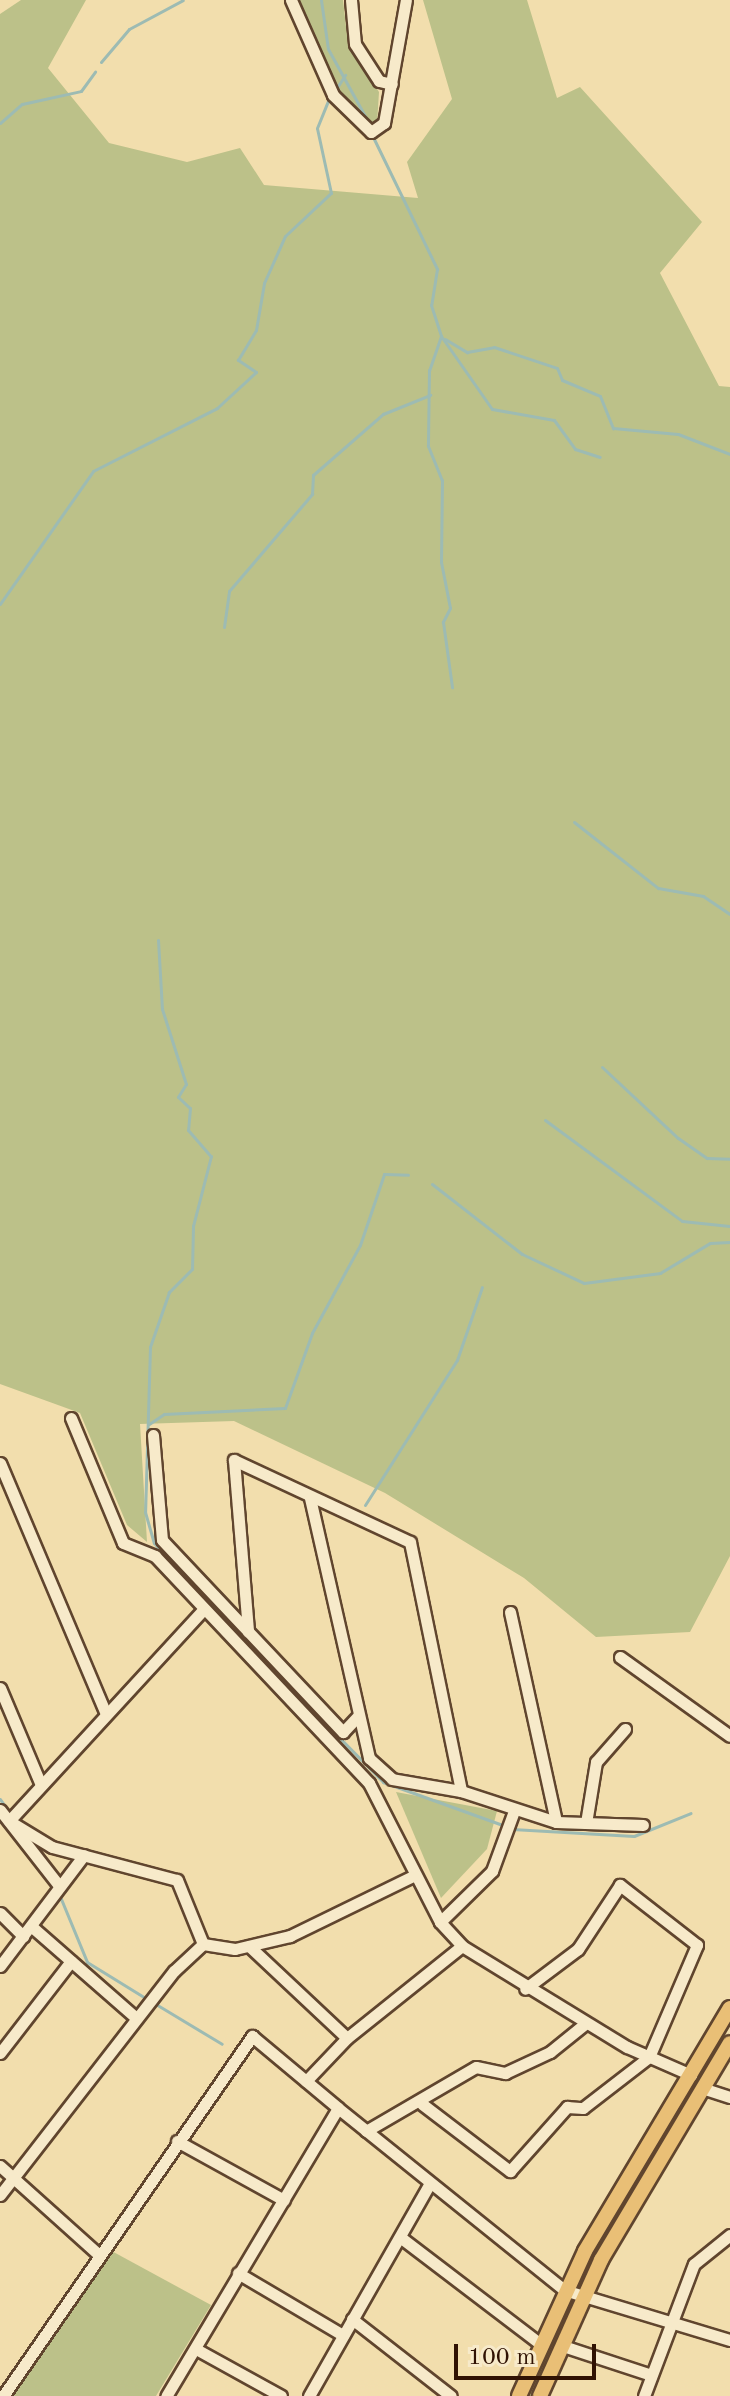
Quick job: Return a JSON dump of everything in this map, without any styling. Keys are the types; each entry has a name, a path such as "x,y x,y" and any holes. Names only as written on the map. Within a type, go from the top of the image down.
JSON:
{"main road":[{"path":"519,2396 564,2290 730,2008"},
{"path":"540,2396 585,2295 730,2043"}],"street":[{"path":"291,0 333,95 361,127 371,132 384,123 406,0"},
{"path":"351,0 355,44 379,81 392,84"},
{"path":"71,1418 123,1543 155,1556 202,1611 369,1783 440,1922 462,1946 525,1989 649,2057 691,2075"},
{"path":"153,1435 162,1540 343,1732 358,1716"},
{"path":"244,1652 248,1631 234,1460 410,1542 461,1791"},
{"path":"0,1463 106,1714"},
{"path":"310,1498 369,1758 392,1779 461,1791 514,1811 556,1822 643,1825"},
{"path":"9,1821 202,1611"},
{"path":"510,1612 556,1822"},
{"path":"620,1657 730,1736"},
{"path":"0,1688 41,1785"},
{"path":"586,1823 596,1762 625,1729"},
{"path":"0,1810 57,1883"},
{"path":"440,1922 492,1871 514,1811"},
{"path":"9,1821 84,1855 177,1880 203,1944"},
{"path":"0,1966 31,1926 57,1883 84,1855"},
{"path":"203,1944 249,1946 313,1927 415,1875"},
{"path":"422,2104 510,2171 567,2107 583,2108 649,2057 697,1945 620,1885 578,1949 525,1989"},
{"path":"0,1913 23,1936"},
{"path":"31,1926 136,2018"},
{"path":"0,2195 136,2018 203,1944"},
{"path":"249,1946 347,2038"},
{"path":"306,2081 347,2038 462,1946"},
{"path":"0,2053 71,1961"},
{"path":"366,2131 393,2110 422,2104 476,2067 505,2073 550,2052 586,2023"},
{"path":"3,2396 97,2253 252,2036 564,2290 730,2340"},
{"path":"705,2089 730,2097"},
{"path":"166,2396 338,2108"},
{"path":"177,2141 284,2200"},
{"path":"0,2166 97,2253"},
{"path":"309,2396 430,2183"},
{"path":"644,2396 694,2264 730,2235"},
{"path":"400,2237 542,2345"},
{"path":"238,2273 343,2335"},
{"path":"352,2319 451,2396"},
{"path":"563,2346 651,2375"},
{"path":"196,2349 281,2396"}],"green space":[{"path":"21,0 86,0 48,68 109,143 187,162 240,148 264,185 418,198 407,162 452,99 423,0 527,0 557,98 580,87 702,222 660,273 719,386 730,387 730,1556 690,1632 596,1637 524,1578 385,1493 234,1421 140,1424 147,1542 127,1525 80,1413 0,1384 0,14"},
{"path":"298,0 343,0 348,44 379,92 377,124 367,126 342,96"},
{"path":"396,1792 497,1811 487,1849 441,1898"},
{"path":"108,2249 211,2305 156,2396 11,2396"},
{"path":"556,2325 563,2326 534,2396 526,2396"}],"waterway":[{"path":"101,62 129,29 183,0"},
{"path":"321,0 328,49 371,127"},
{"path":"0,123 22,104 81,91 95,72"},
{"path":"336,89 345,75"},
{"path":"0,604 93,471 217,408 256,372 238,360 256,330 264,283 285,236 331,193 317,128 329,98"},
{"path":"373,137 437,269 431,305 441,336 492,409 554,420 575,449 600,457"},
{"path":"441,336 429,370 428,446 442,480 441,562 450,608 443,622 452,687"},
{"path":"445,339 467,352 494,347 557,368 562,380 600,396 613,428 678,434 730,454"},
{"path":"224,627 229,591 312,494 313,475 383,414 430,395"},
{"path":"574,822 658,888 703,896 730,914"},
{"path":"158,940 162,1009 186,1084 178,1097 190,1108 188,1130 211,1156 193,1226 192,1269 169,1292 150,1347 145,1512 154,1543 240,1636"},
{"path":"602,1067 678,1138 707,1158 730,1159"},
{"path":"545,1120 682,1221 730,1226"},
{"path":"149,1424 164,1414 285,1408 312,1333 360,1245 384,1174 408,1175"},
{"path":"432,1184 522,1254 584,1283 660,1273 710,1243 730,1242"},
{"path":"365,1505 457,1360 482,1287"},
{"path":"252,1649 383,1782 505,1826"},
{"path":"0,1799 12,1816"},
{"path":"512,1829 634,1836 691,1813"},
{"path":"59,1894 87,1962 147,1999"},
{"path":"154,2003 222,2044"}]}
